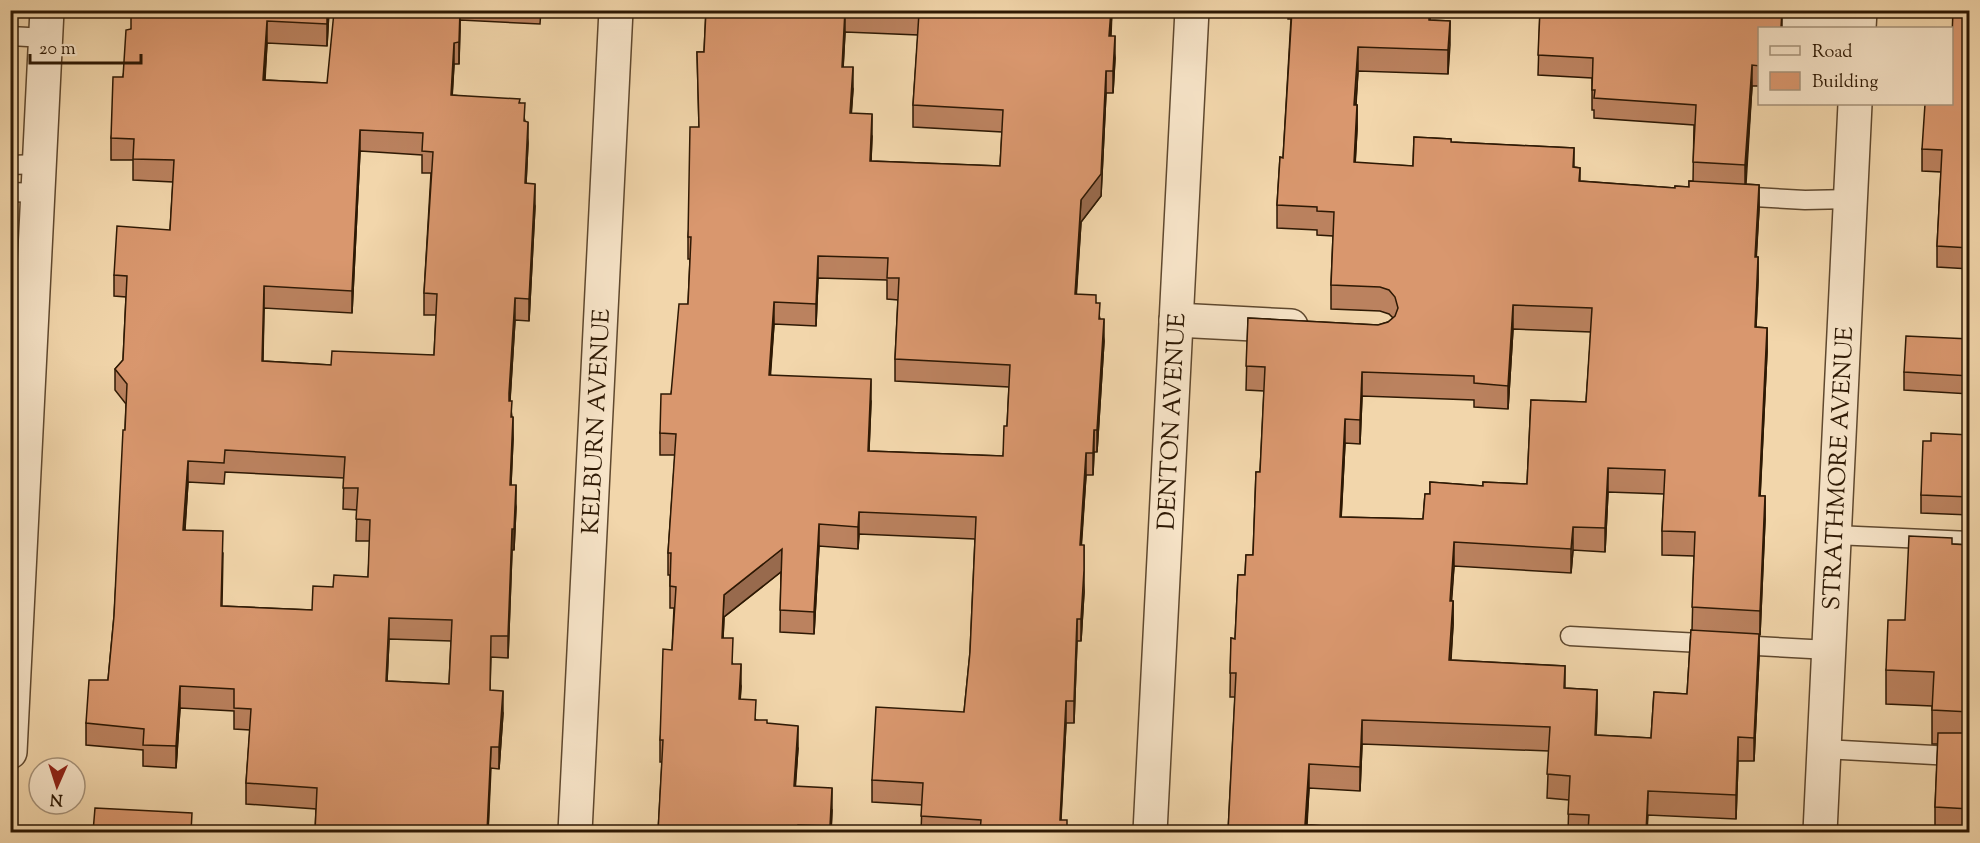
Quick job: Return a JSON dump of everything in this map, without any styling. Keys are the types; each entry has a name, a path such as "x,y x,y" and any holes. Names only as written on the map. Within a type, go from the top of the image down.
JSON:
{"street":[{"name":"KELBURN AVENUE","path":"575,832 616,10"},
{"name":"DENTON AVENUE","path":"1150,832 1192,10"},
{"path":"10,752 25,178 47,24"},
{"name":"STRATHMORE AVENUE","path":"1820,832 1855,105"},
{"path":"1176,320 1320,327"}],"lane":[{"path":"1736,16 1859,20"},
{"path":"10,36 47,24"},
{"path":"1724,195 1805,200 1851,200"},
{"path":"1835,535 1970,541"},
{"path":"1570,636 1829,650"},
{"path":"1824,749 1970,757"}],"building":[{"path":"131,10 327,10 327,24 267,21 263,80 327,83 334,12 395,13 395,10 460,10 459,42 454,43 451,95 520,99 519,103 525,103 524,121 528,122 525,183 535,184 529,299 515,298 509,393 509,401 512,401 511,417 513,417 510,485 516,485 514,529 512,529 508,636 491,636 490,690 503,691 499,747 491,747 487,832 315,832 317,788 246,783 251,709 234,708 234,689 180,686 176,746 143,745 144,729 86,723 89,680 108,680 114,616 127,384 115,369 123,360 127,276 114,275 117,226 170,230 174,160 133,159 134,139 111,138 113,77 123,77 126,30 131,29","holes":["360,130 423,133 422,151 433,152 424,293 437,294 434,355 332,351 331,365 262,361 264,286 352,291","225,450 345,457 343,488 358,488 356,519 370,520 368,577 334,575 333,587 313,586 312,610 221,606 223,531 183,530 188,461 224,463","389,618 452,620 449,684 386,681"]},
{"path":"706,10 845,10 842,67 853,67 850,113 872,114 870,161 1000,166 1003,110 913,105 919,13 853,10 1111,10 1109,36 1115,36 1113,71 1106,71 1101,174 1081,200 1075,294 1096,295 1096,303 1100,303 1099,319 1104,319 1097,430 1094,430 1093,453 1086,453 1080,545 1084,545 1084,570 1081,619 1077,619 1074,701 1066,701 1060,820 1067,820 1067,832 980,832 981,820 921,816 923,783 872,780 876,707 964,712 970,652 976,517 859,512 858,527 819,524 814,612 780,610 782,549 724,595 722,638 733,638 732,664 741,664 739,699 756,700 755,720 798,726 794,786 832,788 830,826 798,825 798,832 658,832 663,740 660,740 663,649 672,650 676,587 670,586 671,553 668,553 676,434 660,433 661,394 671,394 679,304 688,304 691,237 688,237 690,127 699,127 697,52 704,52","holes":["818,256 888,258 887,278 899,278 895,359 1010,365 1003,456 868,451 871,379 769,375 774,302 816,304"]},
{"path":"1292,10 1429,10 1429,20 1450,21 1448,50 1358,47 1354,105 1357,105 1354,162 1413,166 1414,137 1451,139 1451,142 1574,148 1573,167 1580,168 1579,181 1675,188 1675,186 1689,187 1689,181 1759,185 1755,257 1758,257 1755,327 1767,328 1759,496 1765,496 1760,611 1692,607 1695,532 1662,531 1665,470 1608,468 1605,528 1573,527 1571,549 1454,542 1450,601 1453,601 1449,660 1565,666 1564,688 1597,690 1595,735 1651,738 1654,692 1687,694 1691,630 1759,634 1754,738 1738,737 1736,795 1648,791 1646,832 1588,832 1589,815 1568,814 1570,776 1547,774 1550,727 1362,720 1360,767 1309,764 1305,825 1345,827 1344,832 1228,832 1236,673 1230,673 1231,638 1235,639 1238,575 1245,575 1246,555 1253,555 1256,472 1260,472 1265,367 1246,366 1248,318 1378,325 1388,322 1395,316 1398,308 1395,297 1389,290 1380,287 1331,285 1334,212 1317,211 1317,207 1277,205 1280,157 1283,158","holes":["1513,305 1592,308 1586,402 1531,400 1527,484 1483,482 1483,486 1430,482 1430,494 1425,494 1423,519 1340,517 1345,419 1360,420 1362,372 1474,376 1474,383 1508,386"]},
{"path":"1540,10 1782,10 1781,27 1758,27 1758,66 1752,65 1745,165 1693,162 1696,105 1594,98 1593,58 1538,55"},
{"path":"1953,10 1970,11 1970,248 1937,246 1942,150 1922,149 1925,105 1953,105"},
{"path":"1906,336 1970,339 1970,376 1904,372"},
{"path":"1931,433 1970,435 1970,497 1921,495 1923,441 1931,441"},
{"path":"1909,536 1952,538 1952,544 1970,545 1970,712 1932,710 1934,672 1886,670 1888,620 1905,620"},
{"path":"1938,733 1970,733 1970,809 1935,807"},
{"path":"95,808 192,813 191,832 93,832"}]}
